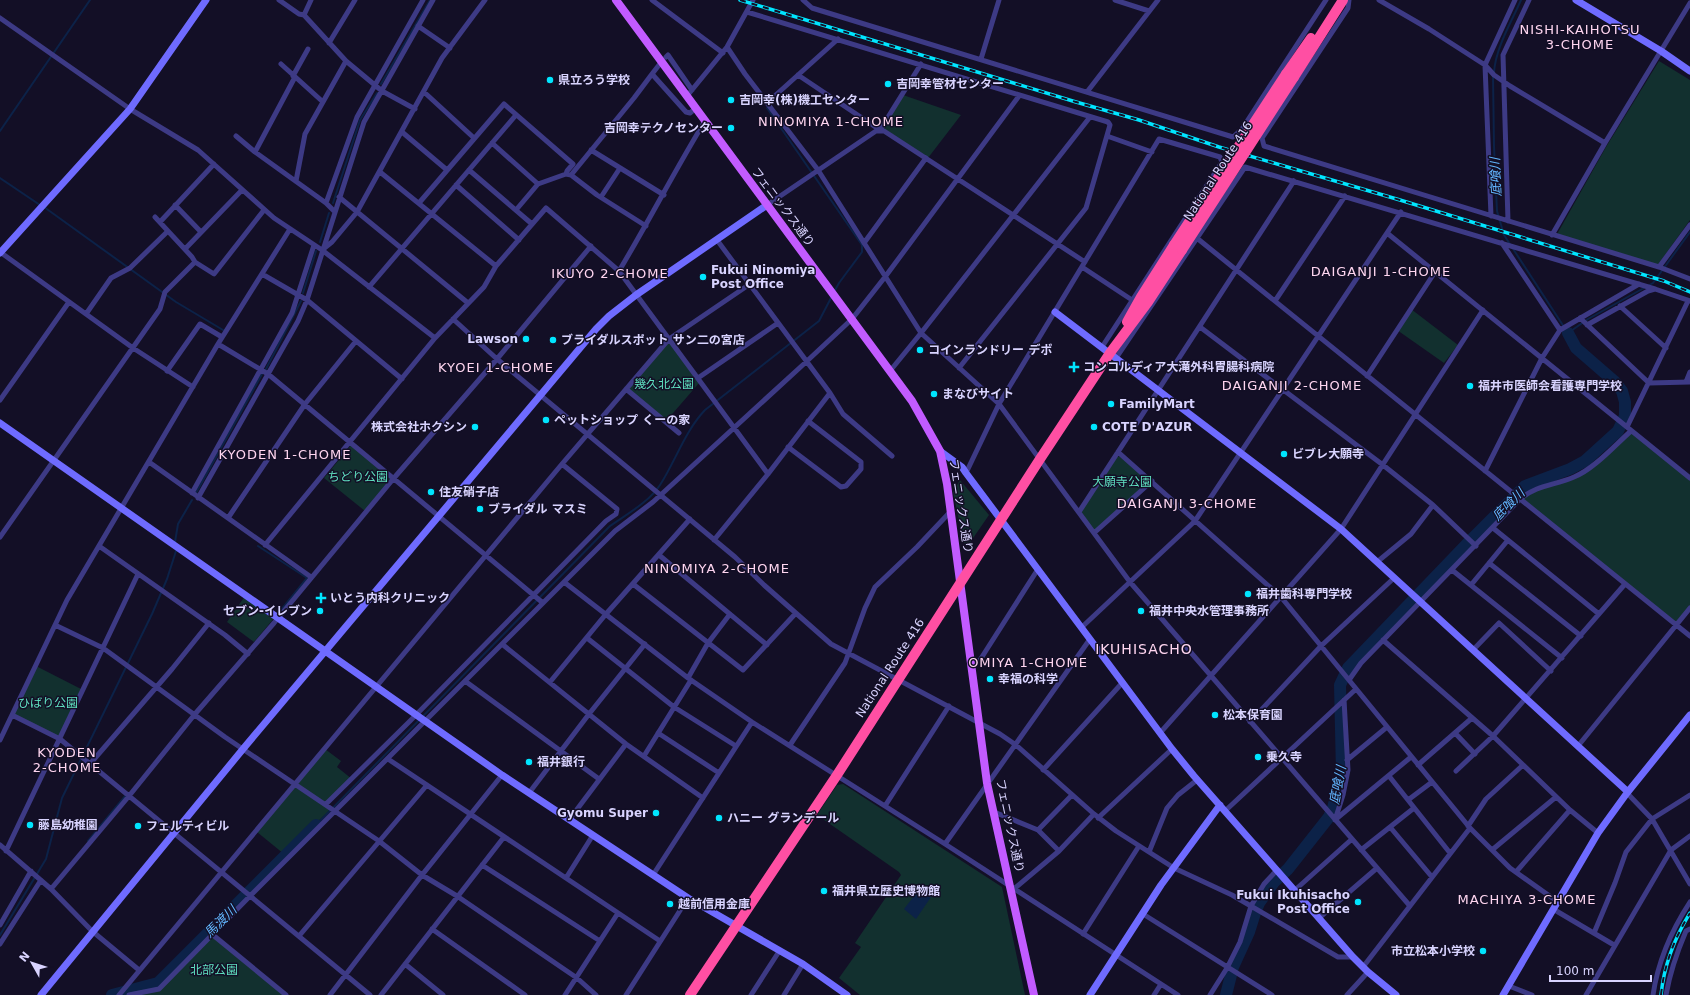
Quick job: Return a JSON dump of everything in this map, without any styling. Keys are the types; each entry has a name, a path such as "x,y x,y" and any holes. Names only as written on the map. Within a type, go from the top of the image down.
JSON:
{"highway":[{"name":"National Route 416","path":"690,995 837,775 1109,353 1141,297 1178,247 1290,76 1337,0"},
{"name":"National Route 416","path":"1290,76 1343,0"}],"main road":[{"name":"フェニックス通り","path":"616,0 689,93 696,108 705,121 890,371 918,410 940,450 952,510 987,783 1012,888 1034,995"}],"street":[{"path":"193,387 133,348 0,252 130,109 206,0"},
{"path":"279,0 299,14 304,15 346,61 382,91 415,109"},
{"path":"304,15 311,0"},
{"path":"330,43 355,0"},
{"path":"326,204 357,118 423,0"},
{"path":"198,498 298,320 307,300 338,197 364,122 433,0"},
{"path":"322,250 332,242 357,212 442,58 485,0"},
{"path":"652,0 722,54"},
{"path":"666,57 668,56 689,93 727,47 753,0"},
{"path":"802,0 812,8 1233,137 1242,130 1326,0"},
{"path":"981,59 999,0"},
{"path":"1115,0 1149,11"},
{"path":"1086,92 1158,0"},
{"path":"1349,0 1348,8 1262,138 1264,146 1659,267 1690,278"},
{"path":"1379,0 1486,65 1494,75 1503,81 1605,143"},
{"path":"1491,216 1486,65 1515,0"},
{"path":"1508,221 1503,55 1529,0"},
{"path":"1576,0 1661,51 1690,71"},
{"path":"1552,235 1605,143 1690,4"},
{"path":"747,12 1108,122 1110,125 1086,208 959,368"},
{"path":"0,18 130,109 198,150 264,210 322,250 435,338"},
{"path":"418,26 450,48"},
{"path":"768,102 838,39"},
{"path":"727,47 745,74 768,102 818,170 922,333 998,404 1130,582 1410,906"},
{"path":"255,152 308,49"},
{"path":"296,181 305,134 346,61"},
{"path":"281,64 323,102"},
{"path":"41,995 173,833 438,515 600,324 636,294 876,131 880,130 921,64"},
{"path":"516,210 538,184 569,175 625,109 659,65"},
{"path":"652,74 686,112 690,113 696,108"},
{"path":"798,75 880,130 884,131 1058,244 1132,300"},
{"path":"424,92 474,138"},
{"path":"129,995 160,989 250,896 614,531 660,495 852,319 886,277 1019,96"},
{"path":"419,203 504,104 573,164 567,170 569,175 646,226"},
{"path":"369,287 516,115"},
{"path":"890,371 922,333 1090,117"},
{"path":"619,271 664,195 673,174 705,121"},
{"path":"1242,130 1262,138"},
{"path":"402,132 447,170"},
{"path":"236,136 334,211"},
{"path":"1107,136 1152,152"},
{"path":"966,473 998,404 1084,265 1159,139 1220,157 1222,162 1243,169 1245,167 1400,212 1639,284 1689,301 1627,427"},
{"path":"492,143 538,184"},
{"path":"591,150 664,195"},
{"path":"864,243 926,158"},
{"path":"1109,353 1132,300 1222,162"},
{"path":"160,222 214,164"},
{"path":"601,197 620,168"},
{"path":"1109,353 1198,239 1243,169"},
{"path":"469,170 532,224"},
{"path":"380,172 496,266"},
{"path":"1079,512 1294,181"},
{"path":"456,185 519,240"},
{"path":"185,249 242,190"},
{"path":"1275,301 1345,196"},
{"path":"338,197 468,303"},
{"path":"175,205 201,232"},
{"path":"265,545 435,338 484,287 496,266 546,208 619,271 768,474"},
{"path":"154,217 185,249 195,262 214,274 264,210"},
{"path":"1082,627 1196,521 1400,212"},
{"path":"1659,267 1690,225"},
{"path":"0,740 67,600 222,337 290,229"},
{"path":"86,314 111,278 130,268 168,231"},
{"path":"1387,233 1690,478"},
{"path":"1198,239 1690,636"},
{"path":"717,240 830,393 843,414 892,456"},
{"path":"1502,243 1560,330"},
{"path":"192,493 292,313 314,245"},
{"path":"52,889 196,714 591,246"},
{"path":"0,537 160,309 165,292 195,262"},
{"path":"1367,376 1435,272"},
{"path":"262,274 307,300 402,379"},
{"path":"119,995 562,464 669,339 750,284"},
{"path":"1485,471 1542,358 1560,330 1639,284"},
{"path":"1587,325 1648,291 1655,290"},
{"path":"0,400 69,302"},
{"path":"1620,306 1666,348"},
{"path":"1160,733 1341,529 1483,310"},
{"path":"1054,312 1341,529 1628,792 1652,819 1690,884"},
{"path":"1580,318 1649,383 1688,382 1690,372"},
{"path":"453,319 497,359 714,540 831,644 1000,734 1016,745 1096,816 1174,868 1260,910 1338,957 1353,957"},
{"path":"167,371 200,324 222,337"},
{"path":"698,378 778,324"},
{"path":"1200,326 1383,465 1432,505 1476,546"},
{"path":"228,518 305,404 356,341"},
{"path":"218,344 268,374 543,603"},
{"path":"626,389 679,433"},
{"path":"714,540 768,474 830,393"},
{"path":"788,447 841,487 846,486 861,469 861,462 808,421"},
{"path":"0,423 502,775 688,898 803,964 847,995"},
{"path":"1349,680 1361,663 1520,500 1531,491 1542,486 1575,477 1590,468 1632,430"},
{"path":"940,450 962,467 1160,733 1198,780 1353,957 1368,972 1396,995"},
{"path":"1118,452 1281,597 1469,827 1516,872 1558,902"},
{"path":"149,462 311,577"},
{"path":"326,804 606,521 618,512 617,509 562,464"},
{"path":"1094,533 1152,482"},
{"path":"1377,562 1410,534 1432,505"},
{"path":"790,745 845,663 865,608 875,587 917,547 952,510"},
{"path":"550,682 606,614 690,520"},
{"path":"1493,528 1599,614"},
{"path":"1471,585 1508,540"},
{"path":"99,546 209,623 248,654"},
{"path":"659,554 767,645"},
{"path":"1489,563 1581,636"},
{"path":"972,664 980,660 1038,569"},
{"path":"1452,570 1562,658"},
{"path":"6,851 138,574"},
{"path":"1250,722 1321,646 1394,578"},
{"path":"564,582 689,679 752,722 945,844 1178,995"},
{"path":"633,584 743,670 796,614"},
{"path":"1456,771 1493,736 1527,699 1625,584"},
{"path":"1578,746 1690,608"},
{"path":"644,756 674,707 708,642 730,614"},
{"path":"90,764 209,623"},
{"path":"1473,650 1499,624 1551,671"},
{"path":"55,625 103,648 243,749 336,810 422,875 457,896 577,978 596,995"},
{"path":"586,638 674,707 736,746"},
{"path":"945,844 1090,639"},
{"path":"1383,640 1493,736 1570,810 1598,833"},
{"path":"502,644 626,744 703,798"},
{"path":"529,793 644,644"},
{"path":"465,681 599,779"},
{"path":"1043,770 1123,682"},
{"path":"1090,995 1174,868 1223,808 1282,758 1356,689"},
{"path":"1335,820 1346,783 1348,770 1344,700"},
{"path":"885,806 949,706"},
{"path":"12,715 60,739 370,995"},
{"path":"1503,995 1598,833 1628,792 1690,715"},
{"path":"1418,765 1472,718"},
{"path":"653,875 752,722"},
{"path":"1348,760 1387,727"},
{"path":"658,733 719,773"},
{"path":"1455,733 1475,754"},
{"path":"569,820 626,744"},
{"path":"1012,888 1059,851 1172,748"},
{"path":"1335,820 1411,757"},
{"path":"388,759 660,941"},
{"path":"1363,967 1450,854 1486,799 1524,765"},
{"path":"330,995 422,875 502,775"},
{"path":"1389,776 1450,854"},
{"path":"1149,852 1167,808 1178,795 1198,780"},
{"path":"1408,800 1432,782"},
{"path":"299,936 427,785"},
{"path":"1038,830 1072,795"},
{"path":"1594,933 1626,852 1652,819 1690,795"},
{"path":"1492,850 1556,797"},
{"path":"1361,850 1414,808"},
{"path":"1516,872 1570,810"},
{"path":"994,812 1038,830 1059,851"},
{"path":"1390,827 1432,877"},
{"path":"566,878 593,835"},
{"path":"1586,995 1671,850 1690,836"},
{"path":"382,995 504,837"},
{"path":"1295,890 1352,839"},
{"path":"0,845 52,889 92,931 139,970"},
{"path":"1083,934 1140,846"},
{"path":"482,865 600,941"},
{"path":"1319,918 1377,868"},
{"path":"1210,995 1229,969 1253,907 1264,884 1277,870"},
{"path":"0,925 31,871"},
{"path":"0,944 40,880"},
{"path":"626,995 688,898"},
{"path":"1653,995 1659,964 1669,938 1690,902"},
{"path":"1553,909 1614,945"},
{"path":"565,995 618,913"},
{"path":"1143,914 1272,995"},
{"path":"432,929 525,995"},
{"path":"1666,995 1675,958 1686,931 1690,929"},
{"path":"213,935 286,995"},
{"path":"751,995 780,950"},
{"path":"405,964 442,995"},
{"path":"784,995 803,964"},
{"path":"1347,995 1368,972"},
{"path":"1154,995 1161,984"},
{"path":"1509,986 1532,995"}],"green space":[{"path":"1659,61 1690,80 1690,220 1657,266 1556,236 1606,147"},
{"path":"903,95 961,115 928,158 883,128"},
{"path":"1411,309 1458,345 1444,363 1397,330"},
{"name":"幾久北公園","path":"669,340 700,382 667,420 628,389"},
{"path":"1631,431 1690,478 1690,608 1676,625 1520,499 1542,486 1579,474"},
{"name":"ちどり公園","path":"352,444 392,478 365,511 324,478"},
{"name":"大願寺公園","path":"1122,456 1150,482 1094,531 1080,512 1117,457"},
{"path":"960,480 989,515 969,544 964,543 953,492"},
{"path":"245,596 275,617 254,642 227,622"},
{"name":"ひばり公園","path":"36,666 83,690 60,739 12,715"},
{"path":"325,749 341,761 337,767 352,779 327,804 332,808 284,854 257,832"},
{"path":"843,784 1002,887 1025,995 860,995 839,978 861,947 855,943 901,875 899,872 817,815 837,785"},
{"name":"北部公園","path":"213,936 284,995 142,995 140,993 160,989"}],"water":[{"path":"921,887 933,894 916,919 904,909"}],"waterway":[{"path":"0,131 90,0"},
{"path":"381,84 430,0"},
{"name":"底喰川","path":"1494,72 1495,63 1504,35 1521,0"},
{"name":"底喰川","path":"1493,76 1497,211 1504,235 1568,333 1588,319 1653,283 1690,232"},
{"path":"333,203 360,120 377,93"},
{"path":"767,108 862,245 862,252 834,292"},
{"path":"0,178 40,205"},
{"path":"44,207 176,302 223,330"},
{"path":"320,242 329,213"},
{"path":"303,293 316,251"},
{"path":"316,825 610,526 650,497 660,485 692,427 705,410 819,321 832,296"},
{"path":"266,369 301,301"},
{"name":"底喰川","path":"1226,995 1233,967 1249,932 1259,903 1274,882 1288,869 1329,817 1333,808 1342,773 1340,685 1348,668 1525,486 1570,469 1585,461 1618,431 1625,416 1625,402 1622,391 1614,381 1576,348 1568,333"},
{"path":"196,493 262,374"},
{"path":"175,542 178,524 192,500"},
{"path":"258,546 307,578 277,615"},
{"path":"0,935 46,859 62,798 152,614 167,579 176,551"},
{"path":"88,841 126,795"},
{"name":"馬渡川","path":"112,995 158,983 316,825"}],"railway":[{"path":"740,0 1139,120 1219,147 1400,200 1664,281 1690,292"},
{"path":"1661,995 1667,963 1679,933 1690,913"}],"place":[{"name":"県立ろう学校","path":"550,80"},
{"name":"吉岡幸管材センター","path":"888,84"},
{"name":"吉岡幸(株)機工センター","path":"731,100"},
{"name":"吉岡幸テクノセンター","path":"731,128"},
{"name":"Fukui Ninomiya Post Office","path":"703,277"},
{"name":"Lawson","path":"526,339"},
{"name":"ブライダルスポット サン二の宮店","path":"553,340"},
{"name":"コインランドリー デボ","path":"920,350"},
{"name":"コンコルディア大滝外科胃腸科病院","path":"1074,367"},
{"name":"福井市医師会看護専門学校","path":"1470,386"},
{"name":"まなびサイト","path":"934,394"},
{"name":"FamilyMart","path":"1111,404"},
{"name":"ペットショップ くーの家","path":"546,420"},
{"name":"株式会社ホクシン","path":"475,427"},
{"name":"COTE D'AZUR","path":"1094,427"},
{"name":"ビブレ大願寺","path":"1284,454"},
{"name":"住友硝子店","path":"431,492"},
{"name":"ブライダル マスミ","path":"480,509"},
{"name":"福井歯科専門学校","path":"1248,594"},
{"name":"いとう内科クリニック","path":"321,598"},
{"name":"セブン-イレブン","path":"320,611"},
{"name":"福井中央水管理事務所","path":"1141,611"},
{"name":"幸福の科学","path":"990,679"},
{"name":"松本保育園","path":"1215,715"},
{"name":"乗久寺","path":"1258,757"},
{"name":"福井銀行","path":"529,762"},
{"name":"Gyomu Super","path":"656,813"},
{"name":"ハニー グランデール","path":"719,818"},
{"name":"藤島幼稚園","path":"30,825"},
{"name":"フェルティビル","path":"138,826"},
{"name":"福井県立歴史博物館","path":"824,891"},
{"name":"Fukui Ikuhisacho Post Office","path":"1358,902"},
{"name":"越前信用金庫","path":"670,904"},
{"name":"市立松本小学校","path":"1483,951"}],"district":[{"name":"NISHI-KAIHOTSU 3-CHOME","path":"1580,36"},
{"name":"NINOMIYA 1-CHOME","path":"831,121"},
{"name":"DAIGANJI 1-CHOME","path":"1381,271"},
{"name":"IKUYO 2-CHOME","path":"610,273"},
{"name":"KYOEI 1-CHOME","path":"496,367"},
{"name":"DAIGANJI 2-CHOME","path":"1292,385"},
{"name":"KYODEN 1-CHOME","path":"285,454"},
{"name":"DAIGANJI 3-CHOME","path":"1187,503"},
{"name":"NINOMIYA 2-CHOME","path":"717,568"},
{"name":"IKUHISACHO","path":"1144,649"},
{"name":"OMIYA 1-CHOME","path":"1028,662"},
{"name":"KYODEN 2-CHOME","path":"67,760"},
{"name":"MACHIYA 3-CHOME","path":"1527,899"}]}
